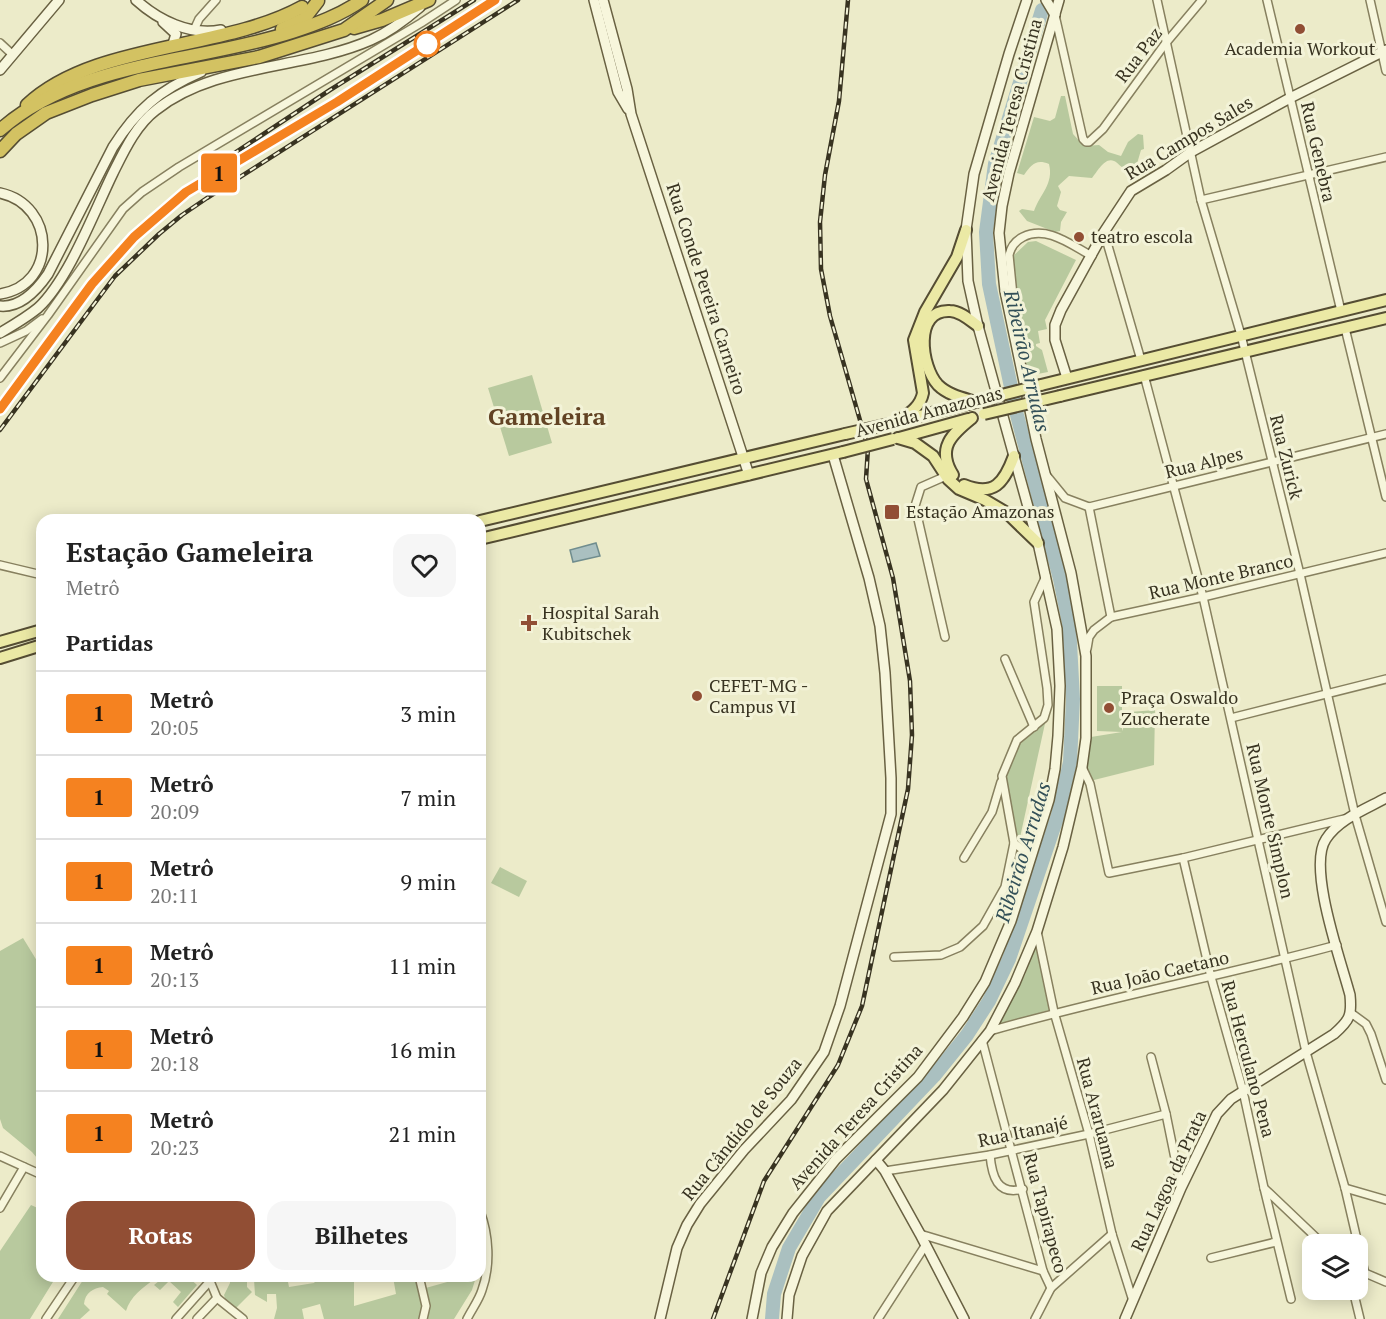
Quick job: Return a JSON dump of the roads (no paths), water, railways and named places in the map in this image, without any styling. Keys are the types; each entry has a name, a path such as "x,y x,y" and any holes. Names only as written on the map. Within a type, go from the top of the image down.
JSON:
{"highway":[{"path":"260,42 274,32 303,19 318,0"},
{"path":"0,151 16,134 46,113 92,95 216,59 313,25 353,7 362,0"},
{"path":"344,30 387,0"},
{"path":"15,116 71,87 120,70 216,59 259,57 382,20 429,0"},
{"path":"0,130 40,93 83,72 139,55 281,19 302,7"},
{"path":"139,55 216,59"}],"main road":[{"path":"0,70 59,0"},
{"path":"136,0 176,34 172,47"},
{"path":"151,14 194,30 208,32 245,25 318,0"},
{"path":"0,333 38,308 62,278 121,157 138,129 155,111 181,93 228,76 296,62 372,40 399,24 429,0"},
{"name":"Rua Conde Pereira Carneiro","path":"594,0 618,92 631,114"},
{"name":"Rua Conde Pereira Carneiro","path":"603,0 627,89 631,114 749,475"},
{"path":"1047,0 1055,15"},
{"name":"Avenida Teresa Cristina","path":"787,1319 789,1294 802,1256 827,1211 943,1090 990,1031 1015,983 1037,932 1063,847 1082,767 1086,738 1086,656 1071,573 1044,471 1005,291 1000,256 1000,224 1009,173 1059,0"},
{"name":"Avenida Teresa Cristina","path":"752,1319 761,1273 772,1248 793,1213 836,1159 918,1077 963,1017 985,982 1011,921 1049,800 1058,736 1057,629 1038,543 978,326 968,281 966,230 974,174 1027,2"},
{"name":"Rua Campos Sales","path":"1067,378 1055,340 1055,325 1104,232 1131,191 1191,152 1290,98 1384,51"},
{"path":"0,306 21,301 37,290 48,274 113,147 140,110 170,87 216,59"},
{"path":"0,193 16,197 31,210 42,228 43,248 37,272 15,291 0,294"},
{"path":"893,423 922,400 923,393 914,340 925,312 957,257 966,230"},
{"name":"Avenida Amazonas","path":"486,520 844,435 1386,300"},
{"path":"978,326 951,310 940,312 930,320 923,344 926,364 939,385 955,396 979,401"},
{"name":"Avenida Amazonas","path":"486,538 838,454 984,414 1386,318"},
{"path":"972,417 954,433 948,442 945,454 947,466 954,477 977,490 990,487 1001,483 1008,474 1014,456"},
{"path":"838,454 833,446 844,435"},
{"path":"896,438 915,443 933,456 946,476 959,489 1007,513 1038,543"},
{"name":"Rua Cândido de Souza","path":"660,1319 677,1248 700,1203 744,1150 791,1100 824,1052 834,1027 891,813 885,673 880,626 838,454"},
{"path":"0,642 36,632"},
{"path":"0,658 36,647"},
{"path":"1352,1012 1350,994 1320,880 1319,857 1326,838 1352,816 1386,798"},
{"name":"Rua Lagoa da Prata","path":"1125,1319 1181,1188 1217,1114 1231,1099 1306,1052 1345,1024 1352,1012"},
{"path":"876,1160 885,1171 920,1234 964,1319"}],"street":[{"path":"194,30 199,19 216,0"},
{"path":"1,375 48,315 123,209 142,192 179,167 456,0"},
{"name":"Rua Zurick","path":"1156,0 1201,200 1241,335 1300,574 1328,693 1352,816 1386,922"},
{"name":"Rua Paz","path":"1055,15 1083,139 1089,142 1103,129 1165,44 1202,0"},
{"name":"Rua Genebra","path":"1267,0 1341,311"},
{"path":"1370,0 1384,51 1386,71"},
{"path":"0,43 13,55"},
{"path":"1201,200 1386,157"},
{"path":"1019,353 1009,255 1014,243 1029,234 1044,232 1092,256"},
{"path":"1104,232 1141,360"},
{"path":"0,344 26,331 48,315"},
{"path":"1345,328 1386,497"},
{"name":"Rua Monte Simplon","path":"1144,375 1203,597 1306,1052 1346,1188 1354,1234"},
{"name":"Rua Alpes","path":"1089,507 1386,434"},
{"path":"1044,471 1065,498 1089,507 1111,617 1094,630 1089,637 1086,656"},
{"path":"945,637 915,506 921,487 946,476"},
{"name":"Rua Monte Branco","path":"1111,617 1386,553"},
{"path":"0,565 36,574"},
{"path":"964,858 992,812 1002,776 1017,740 1044,718 1047,688 1034,602 1046,576"},
{"path":"1005,659 1034,727"},
{"path":"1231,718 1386,679"},
{"path":"1082,767 1090,784 1108,873 1183,858 1352,816"},
{"path":"894,957 940,955 960,947 983,926 1005,887 1014,843 1002,776"},
{"path":"1014,843 1031,856"},
{"name":"Rua Herculano Pena","path":"1183,858 1211,977 1243,1091 1291,1299"},
{"path":"1377,896 1386,891"},
{"name":"Rua Araruama","path":"1037,932 1054,1012 1089,1134 1112,1234 1133,1301"},
{"name":"Rua João Caetano","path":"990,1031 1054,1012 1211,977 1337,945"},
{"path":"1352,1012 1366,1024 1386,1080"},
{"name":"Rua Tapirapeco","path":"982,1040 1043,1271 1051,1288"},
{"path":"1151,1057 1166,1114 1181,1188"},
{"name":"Rua Itanajé","path":"885,1171 1012,1151 1166,1114"},
{"path":"990,1155 994,1179 1001,1188 1016,1191 1023,1189"},
{"path":"0,1156 36,1172"},
{"path":"0,1208 24,1167"},
{"path":"1264,1188 1312,1234"},
{"path":"1346,1188 1386,1200"},
{"path":"486,1231 488,1238 486,1270"},
{"path":"920,1234 1043,1271"},
{"path":"1035,1319 1051,1288 1112,1234"},
{"path":"1211,1258 1276,1242"},
{"path":"878,1319 925,1246"},
{"path":"1368,1275 1386,1282"},
{"path":"46,1319 71,1282"},
{"path":"176,1319 205,1282"},
{"path":"209,1282 217,1298 243,1319"},
{"path":"420,1282 426,1306 423,1319"},
{"path":"467,1319 483,1289 484,1282"},
{"path":"197,1319 217,1298"},
{"path":"1355,1300 1360,1319"}],"waterway":[{"name":"Ribeirão Arrudas","path":"772,1319 774,1294 789,1248 819,1197 934,1076 967,1035 989,1001 1009,959 1058,815 1070,762 1073,699 1069,624 1060,579 1017,415 989,284 986,232 995,164 1042,10"}],"railway":[{"path":"221,162 330,90 474,0"},
{"path":"0,409 92,283 134,237 186,192 337,102 495,0"},
{"path":"0,430 115,276 159,234 207,198 518,0"},
{"path":"713,1319 764,1181 838,1065 862,1006 908,789 912,735 910,681 893,578 866,479 868,448 830,316 821,269 820,222 825,175 839,101 848,0"}],"metro line":[{"name":"1","path":"0,409 92,284 134,237 186,192 337,102 495,0"}],"place":[{"name":"Academia Workout","path":"1300,29"},
{"name":"teatro escola","path":"1079,237"},
{"name":"Estação Amazonas","path":"892,512"},
{"name":"Hospital Sarah Kubitschek","path":"529,623"},
{"name":"CEFET-MG - Campus VI","path":"697,696"},
{"name":"Praça Oswaldo Zuccherate","path":"1109,708"}],"district":[{"name":"Gameleira","path":"547,417"}]}
